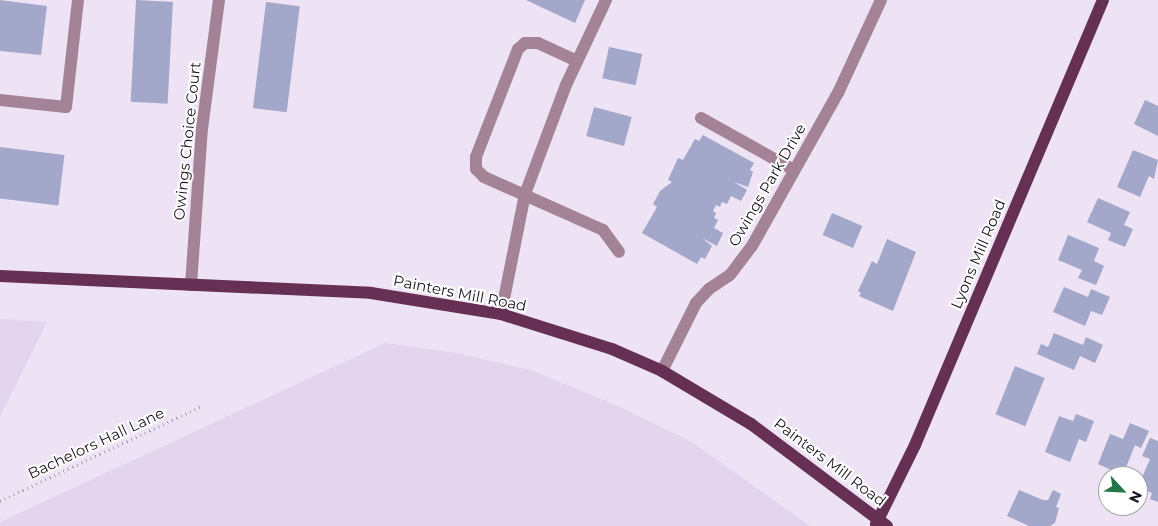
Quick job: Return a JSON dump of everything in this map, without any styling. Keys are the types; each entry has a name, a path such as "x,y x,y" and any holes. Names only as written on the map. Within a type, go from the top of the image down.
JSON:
{"main road":[{"name":"Lyons Mill Road","path":"867,526 880,523 915,445 1103,0"},
{"name":"Painters Mill Road","path":"0,276 371,293 501,314 612,349 662,371 751,424 880,523"}],"street":[{"path":"0,100 66,107 78,0"},
{"name":"Owings Choice Court","path":"191,285 202,129 219,0"},
{"path":"501,314 525,194 577,60 606,0"},
{"name":"Owings Park Drive","path":"662,371 696,303 709,289 730,275 752,246 838,93 881,0"},
{"path":"577,60 538,43 525,43 518,49 476,157 476,169 484,177 602,230 619,252"},
{"path":"701,118 794,170"}],"path":[{"name":"Bachelors Hall Lane","path":"0,501 202,406"}],"shaded area":[{"path":"0,319 47,322 0,417"},
{"path":"385,343 457,353 530,370 616,405 692,442 810,526 0,526 0,522"}],"building":[{"path":"0,0 47,6 41,55 0,51"},
{"path":"136,0 173,2 168,104 131,102"},
{"path":"526,0 585,0 575,23"},
{"path":"266,2 300,6 287,112 253,108"},
{"path":"609,47 642,54 636,85 602,78"},
{"path":"1145,100 1158,106 1158,136 1134,124"},
{"path":"594,107 632,117 624,146 586,136"},
{"path":"703,135 754,163 750,170 753,172 748,187 734,182 747,190 741,201 731,196 727,204 722,202 720,207 716,205 713,211 716,213 714,218 718,220 714,228 723,233 717,246 702,238 712,246 705,259 701,257 697,264 642,233 657,207 653,204 660,191 672,182 668,180 678,158 683,160 695,139 699,141"},
{"path":"0,147 65,155 58,206 0,198"},
{"path":"1133,150 1158,160 1154,179 1149,176 1140,197 1117,187"},
{"path":"1098,198 1130,212 1124,225 1133,229 1125,247 1108,240 1111,233 1087,222"},
{"path":"832,213 862,226 853,248 823,235"},
{"path":"1068,235 1099,248 1094,261 1104,266 1096,285 1078,278 1082,270 1058,260"},
{"path":"887,239 916,252 893,311 859,296 861,293 858,291 872,261 877,264"},
{"path":"1064,287 1088,297 1091,289 1110,297 1102,315 1091,311 1085,326 1053,312"},
{"path":"1054,333 1083,345 1086,337 1103,345 1095,363 1080,356 1074,370 1037,354 1041,344 1048,347"},
{"path":"1015,366 1045,378 1025,426 996,414"},
{"path":"1076,414 1094,421 1086,442 1079,439 1070,462 1045,452 1059,416 1073,421"},
{"path":"1130,423 1149,431 1141,448 1135,445 1127,466 1103,466 1098,464 1110,434 1123,439"},
{"path":"1150,438 1158,441 1158,502 1150,499 1152,493 1148,491 1147,466 1150,459 1142,456"},
{"path":"1019,490 1043,500 1048,500 1053,490 1061,494 1056,507 1059,508 1055,523 1050,526 1029,526 1007,516"}]}
